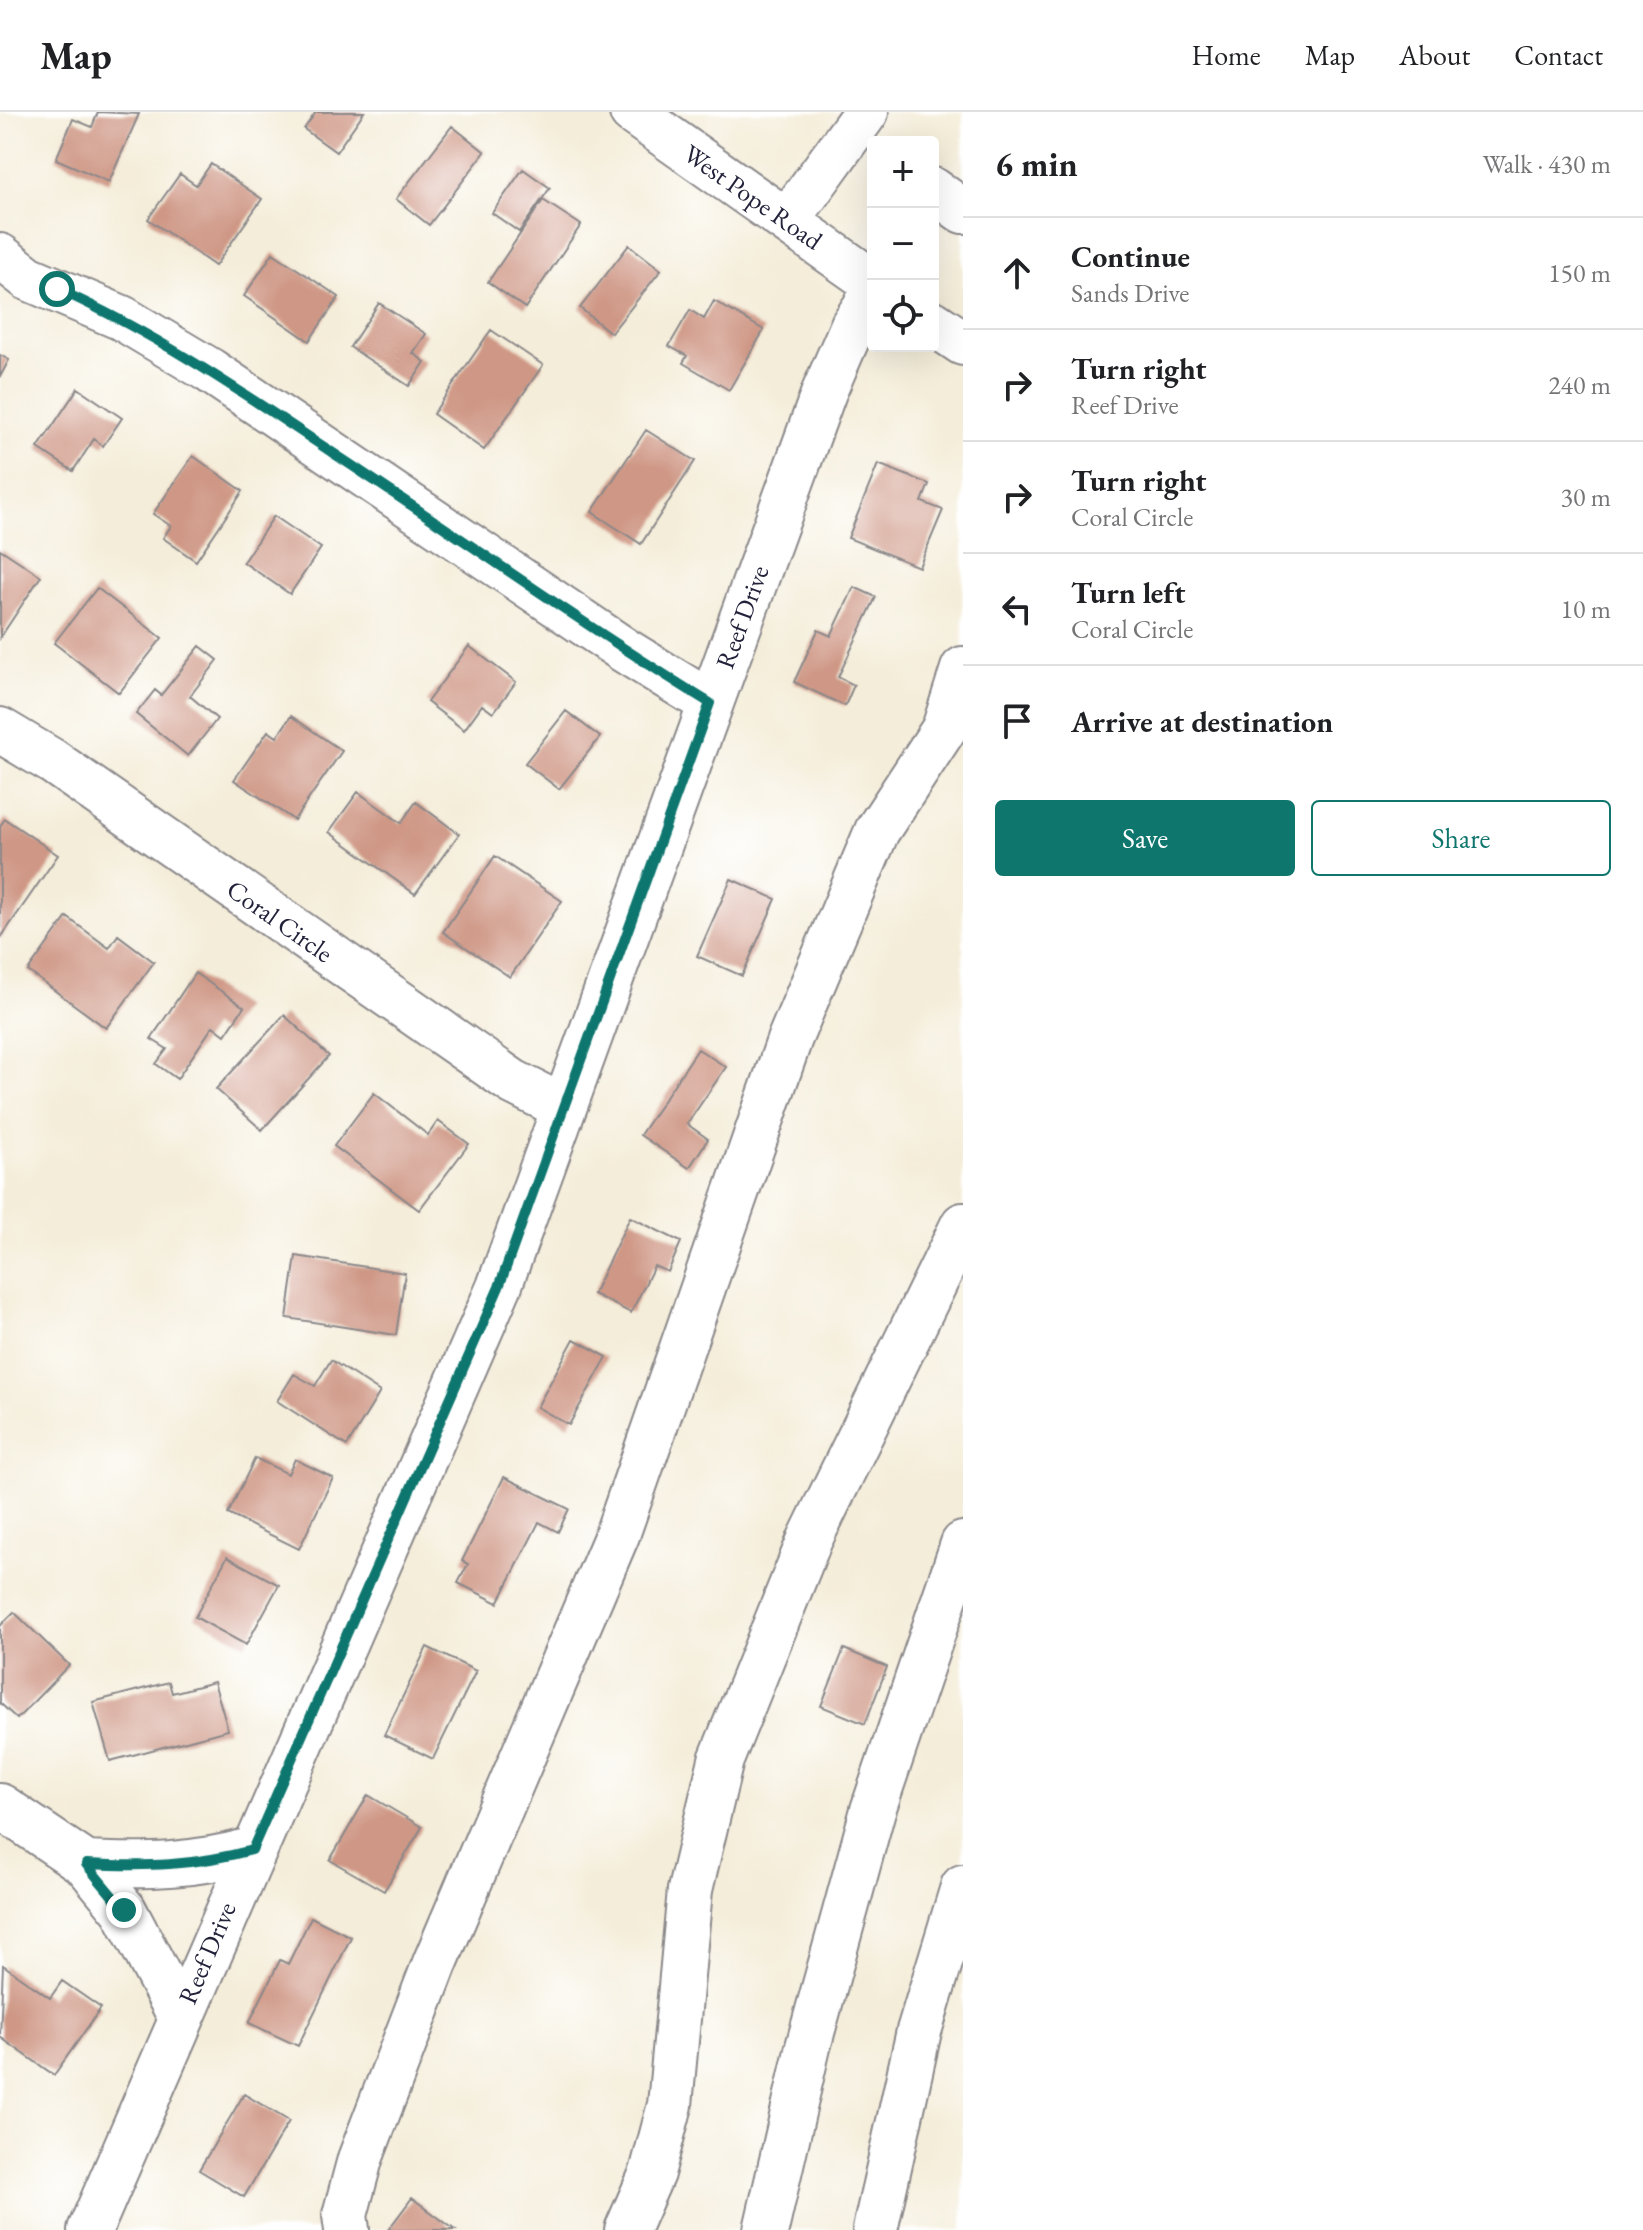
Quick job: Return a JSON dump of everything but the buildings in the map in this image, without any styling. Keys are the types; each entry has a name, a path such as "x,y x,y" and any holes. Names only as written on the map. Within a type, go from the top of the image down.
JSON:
{"street":[{"name":"West Pope Road","path":"632,112 870,280"},
{"path":"787,221 863,131"},
{"path":"939,194 963,211"},
{"path":"0,256 28,278 122,318 209,370 624,650 710,703"},
{"name":"Reef Drive","path":"90,2230 180,2016 499,1287 824,392 853,325 867,304"},
{"path":"939,327 963,343"},
{"path":"347,2230 345,2215 360,2159 435,1963 612,1548 795,1024 877,831 953,734 963,669"},
{"name":"Coral Circle","path":"0,730 52,761 513,1082 563,1107"},
{"path":"627,2230 652,2173 670,2105 690,1890 721,1760 773,1623 810,1539 963,1225"},
{"path":"766,2230 808,2047 873,1810 963,1544"},
{"path":"0,1806 86,1864 124,1910 180,2016"},
{"path":"86,1864 156,1868 215,1860 252,1850"},
{"path":"875,2230 919,2031 963,1887"}],"route":[{"path":"57,289 122,318 209,370 624,650 710,703 499,1287 252,1850 215,1860 156,1868 86,1864 124,1910"}]}
